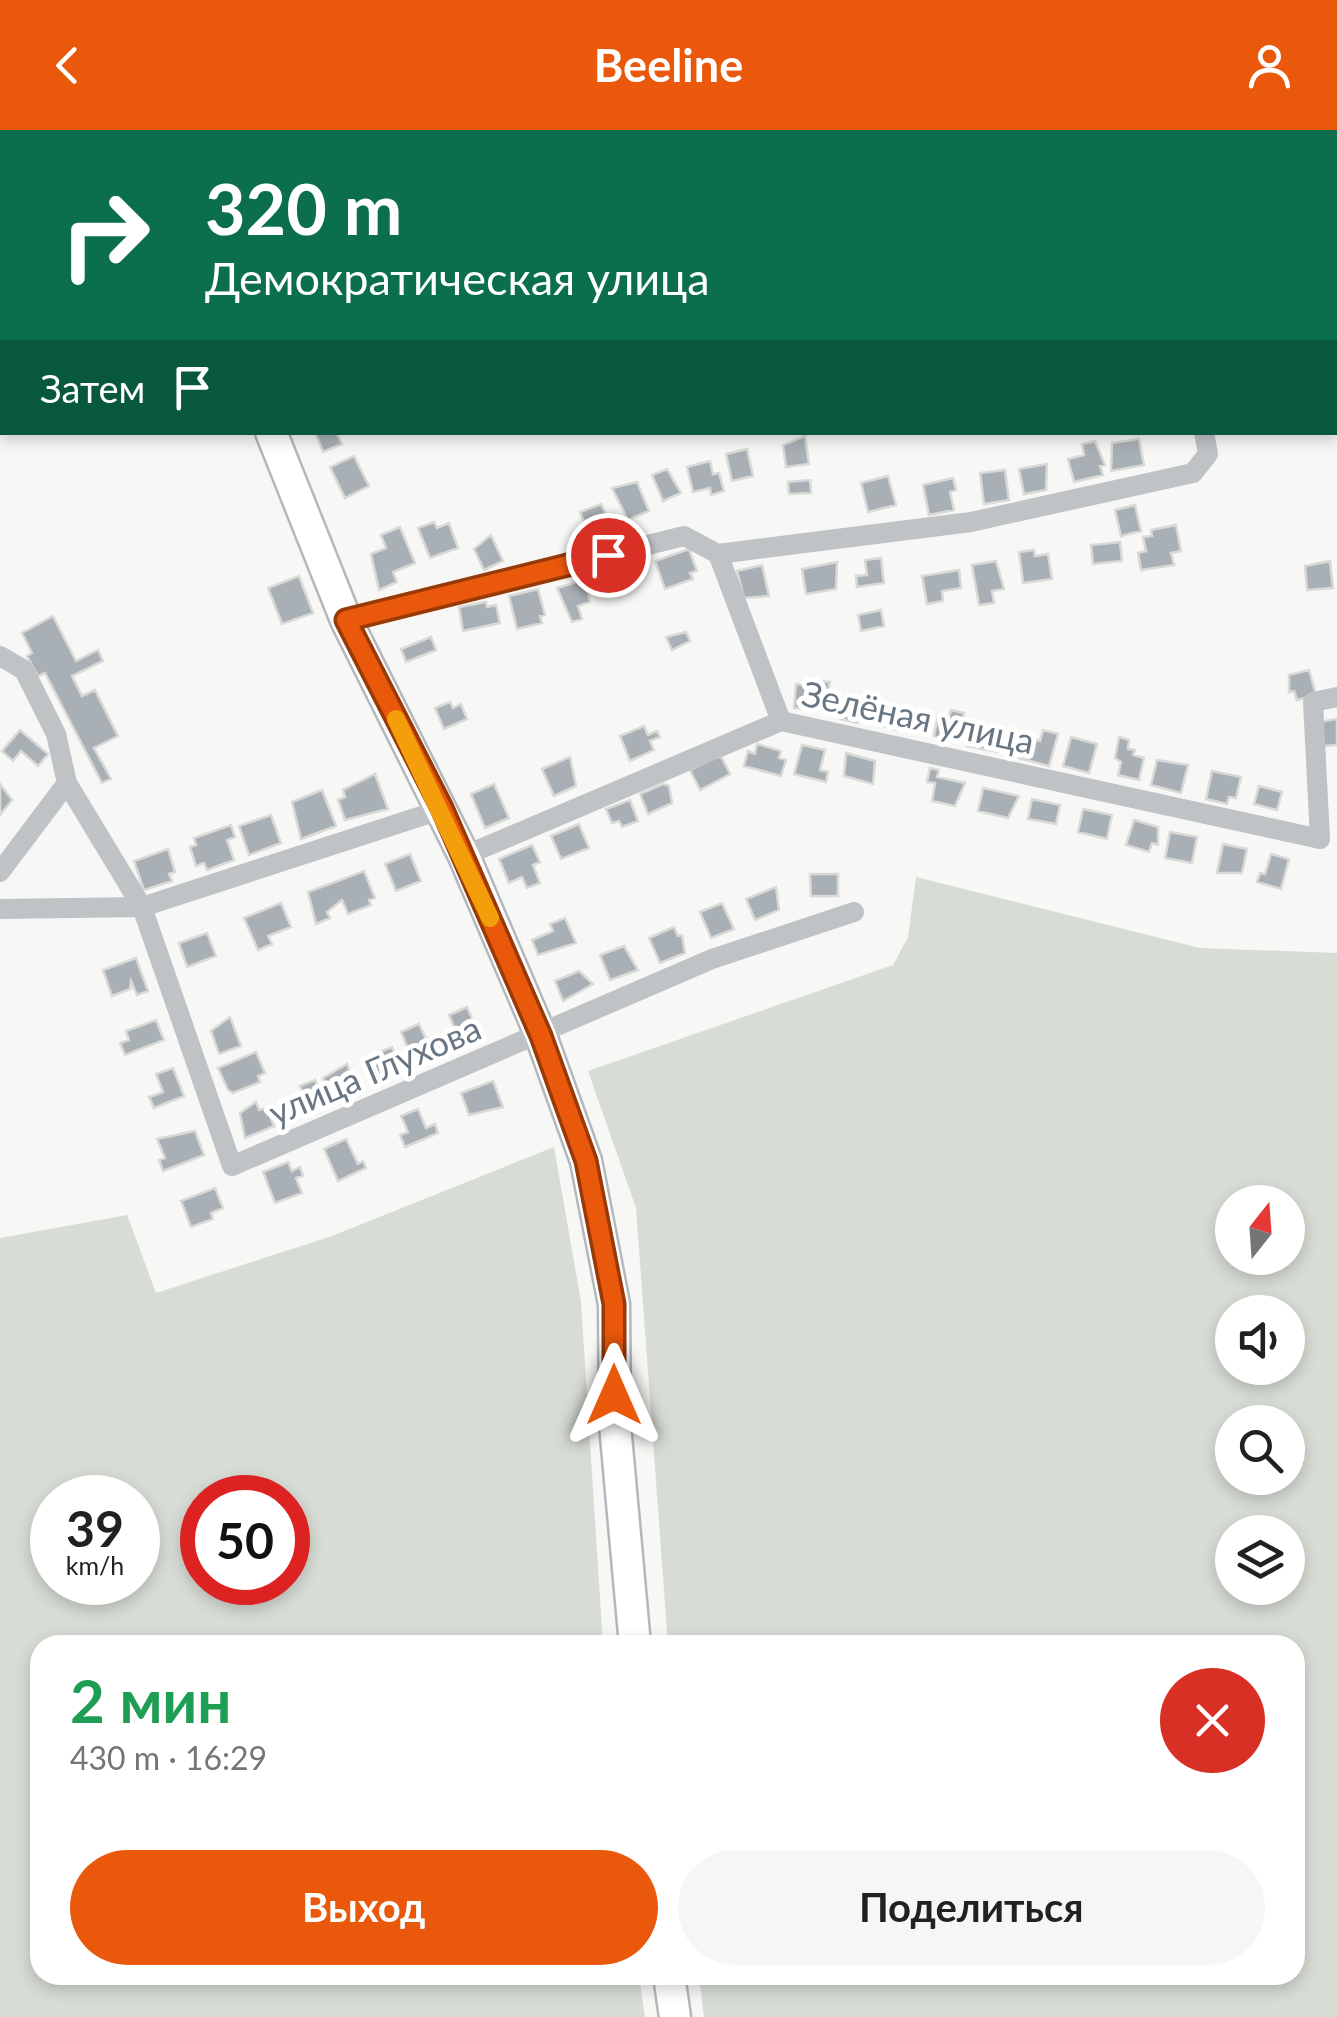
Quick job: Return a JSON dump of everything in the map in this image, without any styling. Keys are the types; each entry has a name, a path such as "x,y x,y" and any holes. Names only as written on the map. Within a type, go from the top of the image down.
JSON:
{"main road":[{"path":"273,435 346,620 464,856 541,1036 586,1161 612,1288 614,1426 635,1635"},
{"path":"671,1985 674,2017"}],"street":[{"path":"346,620 684,536 718,554 971,522 1193,474 1208,454 1205,435"},
{"path":"718,554 781,721"},
{"path":"0,656 24,670 56,734 67,783 142,907"},
{"name":"Зелёная улица","path":"464,856 781,721 1320,838 1313,702 1337,697"},
{"path":"0,872 67,783"},
{"path":"0,908 142,907 442,808"},
{"name":"улица Глухова","path":"142,907 232,1166 712,960 854,912"}],"shaded area":[{"path":"916,877 1200,948 1337,953 1337,2017 704,2017 700,1985 1305,1985 1305,1635 667,1635 636,1208 588,1071 893,965 908,937"},
{"path":"554,1147 581,1302 602,1635 30,1635 30,1985 640,1985 645,2017 0,2017 0,1238 127,1215 156,1293 332,1236"}],"building":[{"path":"316,435 338,435 342,444 323,452"},
{"path":"805,436 809,464 786,467 783,445"},
{"path":"1139,439 1144,465 1111,471 1112,443"},
{"path":"1095,441 1105,465 1100,466 1103,475 1074,482 1068,459 1084,455 1082,444"},
{"path":"747,449 753,476 732,481 726,454"},
{"path":"354,456 369,486 345,498 330,467"},
{"path":"710,461 713,474 719,473 724,491 711,495 710,488 693,492 687,467"},
{"path":"1047,464 1046,490 1024,494 1019,469"},
{"path":"667,469 681,493 663,501 652,475"},
{"path":"1005,470 1009,500 984,504 980,473"},
{"path":"888,476 896,505 868,512 861,483"},
{"path":"953,478 956,490 950,492 954,510 929,515 923,485"},
{"path":"810,480 811,493 789,494 788,482"},
{"path":"637,482 649,511 628,520 612,488"},
{"path":"601,504 611,525 589,534 580,512"},
{"path":"1135,505 1141,531 1121,536 1115,510"},
{"path":"434,522 437,528 449,523 458,548 430,558 418,528"},
{"path":"1176,525 1181,551 1171,553 1174,565 1141,570 1138,553 1146,551 1143,537 1152,536 1151,530"},
{"path":"400,527 415,563 393,572 397,582 379,590 371,554 386,548 381,535"},
{"path":"491,535 503,561 484,570 474,549"},
{"path":"1120,542 1122,561 1093,564 1091,545"},
{"path":"689,549 697,571 690,573 693,579 665,589 655,561"},
{"path":"1034,550 1035,556 1048,554 1052,579 1023,583 1019,552"},
{"path":"881,558 884,583 857,587 856,576 867,575 865,560"},
{"path":"996,561 1004,589 992,591 994,603 979,605 972,565"},
{"path":"1330,561 1333,588 1307,590 1305,566"},
{"path":"837,562 836,589 806,594 802,569"},
{"path":"762,565 769,596 744,598 737,571"},
{"path":"959,570 961,588 942,591 943,601 927,604 922,576"},
{"path":"299,576 313,613 282,624 268,588"},
{"path":"584,580 590,602 578,606 582,619 572,622 557,588"},
{"path":"538,589 545,615 540,616 542,623 517,629 509,596"},
{"path":"486,602 487,607 496,605 500,623 463,631 459,607"},
{"path":"881,610 884,626 861,631 858,615"},
{"path":"53,616 76,661 98,650 103,661 72,676 82,696 95,690 118,736 94,748 111,779 102,783 45,673 38,676 27,656 32,653 22,633"},
{"path":"686,632 690,641 672,650 666,637"},
{"path":"431,637 436,650 406,662 401,649"},
{"path":"1309,670 1316,695 1297,700 1294,691 1289,692 1289,675"},
{"path":"817,681 830,682 824,710 794,708 796,684 817,686"},
{"path":"844,696 863,702 857,723 838,718"},
{"path":"875,700 903,708 897,730 868,722"},
{"path":"450,702 453,708 461,704 467,719 444,729 435,708"},
{"path":"951,710 964,713 957,742 934,736 938,715 949,718"},
{"path":"1337,719 1337,745 1322,746 1319,722"},
{"path":"972,723 1002,729 998,752 967,746"},
{"path":"644,726 648,735 657,731 660,737 650,741 654,750 630,761 620,736"},
{"path":"20,730 48,754 38,766 21,751 13,761 2,751"},
{"path":"1043,730 1058,734 1049,766 1019,758 1024,736 1040,741"},
{"path":"1071,737 1097,744 1089,773 1063,766"},
{"path":"1119,737 1129,740 1128,749 1135,750 1133,755 1144,758 1139,780 1118,775 1121,762 1115,758"},
{"path":"757,744 781,751 779,758 786,760 781,776 744,766 748,751 755,754"},
{"path":"802,745 825,750 820,770 828,772 826,782 794,774"},
{"path":"846,753 875,761 873,784 844,776"},
{"path":"570,757 576,786 554,796 542,769"},
{"path":"722,758 730,774 700,790 690,770"},
{"path":"1157,760 1188,765 1181,793 1151,785"},
{"path":"930,768 939,770 937,777 965,783 955,806 932,801 935,783 927,782"},
{"path":"1212,771 1241,777 1236,798 1229,797 1227,804 1206,799"},
{"path":"375,774 388,809 345,820 338,800 345,797 343,790"},
{"path":"0,784 12,800 0,815"},
{"path":"494,784 509,818 485,828 471,794"},
{"path":"663,784 669,786 672,803 648,814 640,794"},
{"path":"1259,786 1282,792 1277,810 1254,804"},
{"path":"983,788 1019,796 1008,818 978,811"},
{"path":"322,790 336,826 301,839 292,802"},
{"path":"1032,799 1060,805 1056,824 1028,819"},
{"path":"630,800 638,821 622,827 619,821 612,823 606,809"},
{"path":"1083,809 1112,815 1107,839 1078,832"},
{"path":"271,815 281,843 249,855 239,826"},
{"path":"1134,820 1158,827 1158,845 1152,843 1149,852 1126,845"},
{"path":"579,824 589,848 561,859 551,836"},
{"path":"231,825 235,837 227,840 234,860 207,870 204,863 196,866 190,847 196,845 194,838"},
{"path":"1170,832 1197,837 1192,863 1165,858"},
{"path":"1223,844 1247,849 1242,873 1217,873"},
{"path":"532,845 540,862 533,865 540,883 527,888 522,877 509,883 499,859"},
{"path":"168,849 175,872 169,874 172,881 144,890 134,861"},
{"path":"410,854 421,881 396,891 385,864"},
{"path":"1271,854 1289,859 1281,889 1257,882 1260,873 1265,874"},
{"path":"364,871 375,898 369,900 371,905 348,914 342,900 327,912 330,918 316,924 308,892"},
{"path":"810,874 838,874 838,896 811,896"},
{"path":"776,887 779,910 755,920 746,899"},
{"path":"281,903 291,927 268,936 272,944 258,950 244,918"},
{"path":"722,903 734,929 711,938 700,912"},
{"path":"565,918 576,943 538,955 532,940 553,931 550,924"},
{"path":"674,927 678,936 682,935 685,953 660,963 649,938"},
{"path":"207,933 216,956 187,967 179,943"},
{"path":"624,946 638,970 610,980 600,955"},
{"path":"136,958 148,991 137,995 131,981 130,989 112,996 103,970"},
{"path":"579,971 593,984 563,1001 555,981"},
{"path":"467,1007 479,1035 461,1043 449,1015"},
{"path":"230,1017 241,1046 219,1054 211,1031"},
{"path":"156,1020 164,1040 125,1055 120,1043 129,1040 126,1031"},
{"path":"419,1024 426,1039 436,1035 443,1052 414,1063 401,1032"},
{"path":"392,1047 401,1069 377,1075 372,1055"},
{"path":"256,1052 265,1073 258,1076 260,1082 233,1093 228,1090 218,1068"},
{"path":"347,1064 357,1090 331,1100 323,1078"},
{"path":"173,1068 184,1096 154,1108 149,1097 163,1092 156,1074"},
{"path":"315,1080 325,1103 299,1114 292,1097 303,1093 300,1086"},
{"path":"493,1081 503,1107 469,1115 461,1093"},
{"path":"256,1102 259,1110 267,1108 274,1126 245,1138 240,1113"},
{"path":"418,1109 426,1128 435,1124 438,1133 405,1147 400,1135 408,1132 401,1116"},
{"path":"195,1131 204,1155 163,1171 159,1160 165,1158 157,1139"},
{"path":"346,1139 358,1164 363,1161 366,1168 338,1181 324,1149"},
{"path":"288,1162 292,1171 300,1167 303,1176 296,1178 302,1193 275,1203 263,1172"},
{"path":"215,1188 223,1208 211,1213 213,1219 191,1227 181,1201"}],"slow traffic":[{"path":"396,719 442,808 490,918"}],"route":[{"path":"608,555 346,620 442,808 541,1036 586,1161 614,1304 614,1395"}]}
